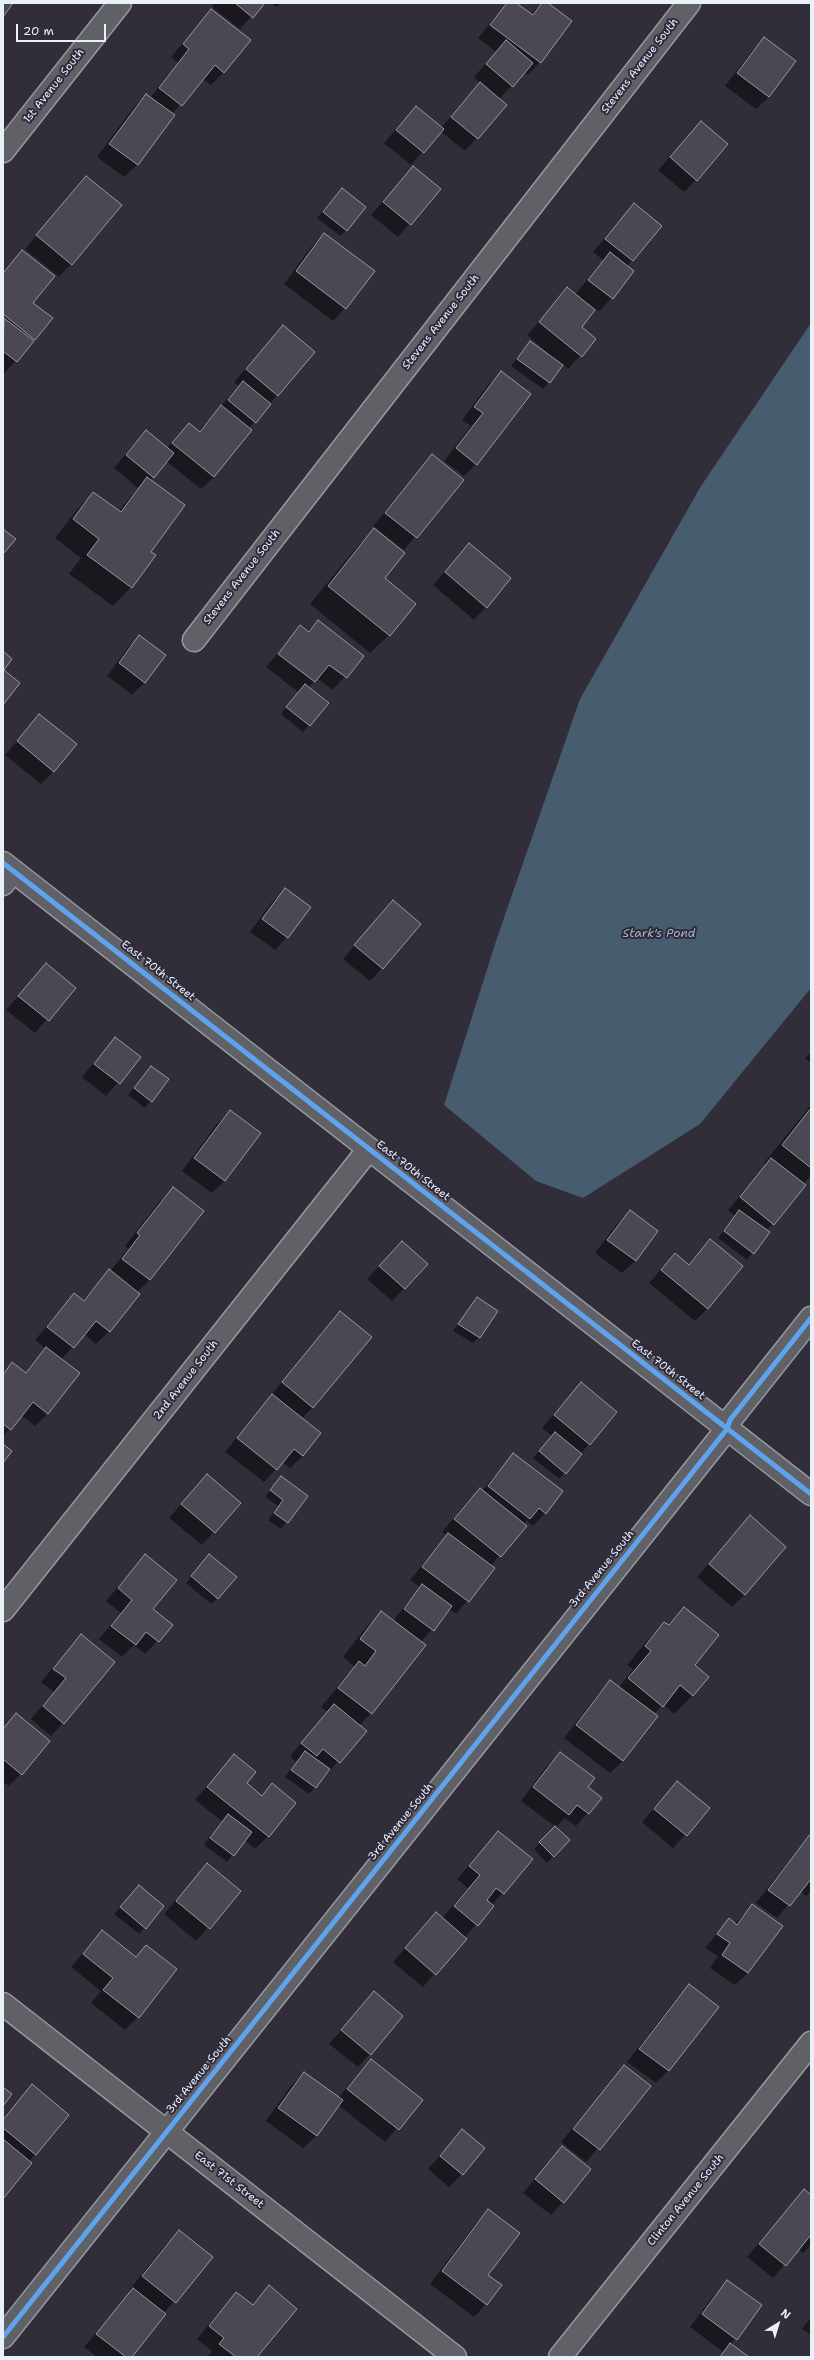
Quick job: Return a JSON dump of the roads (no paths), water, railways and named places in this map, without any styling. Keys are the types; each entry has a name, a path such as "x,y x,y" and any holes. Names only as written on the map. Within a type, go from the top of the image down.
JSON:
{"street":[{"name":"1st Avenue South","path":"3,151 120,3"},
{"name":"Stevens Avenue South","path":"194,640 689,3"},
{"name":"East 70th Street","path":"6,873 369,1149 811,1494"},
{"name":"2nd Avenue South","path":"3,1610 369,1149"},
{"name":"3rd Avenue South","path":"3,2337 727,1429 730,1420 811,1318"},
{"name":"East 71st Street","path":"3,2004 455,2357"},
{"name":"Clinton Avenue South","path":"560,2357 811,2043"}],"water":[{"name":"Stark's Pond","path":"811,323 811,988 700,1124 583,1198 536,1181 444,1105 497,938 580,699 701,486"}]}
